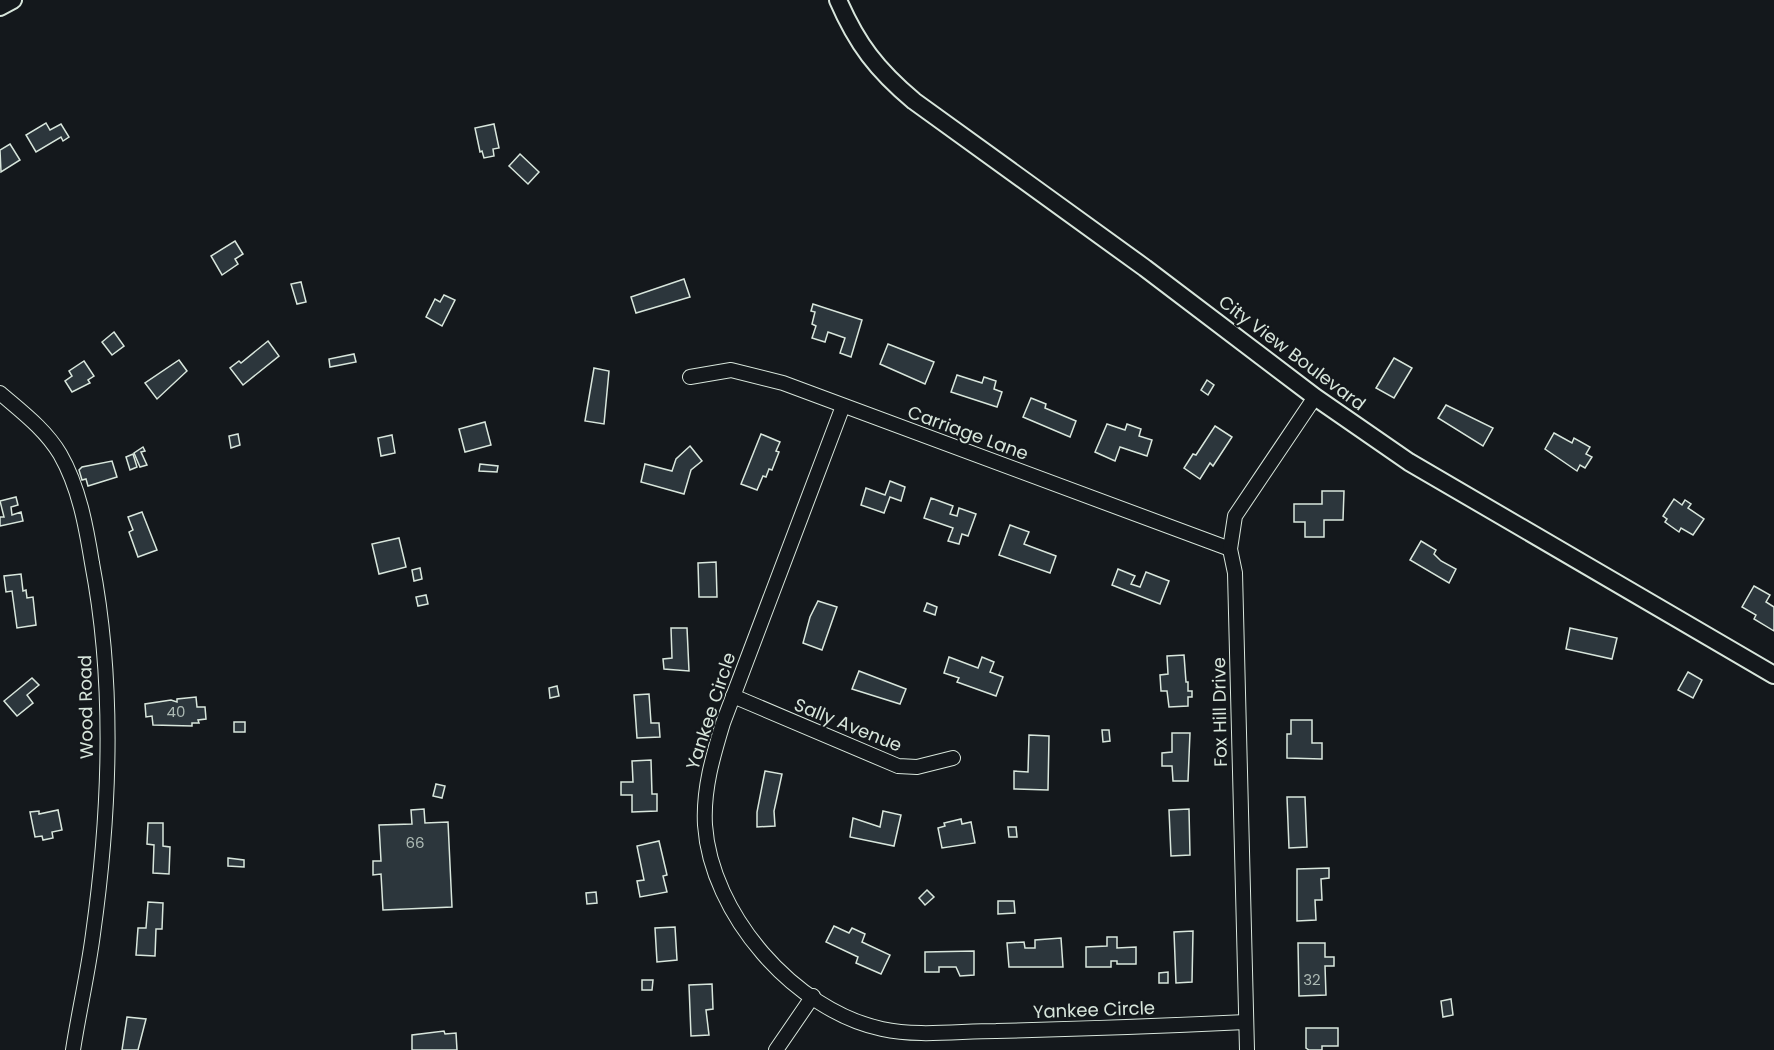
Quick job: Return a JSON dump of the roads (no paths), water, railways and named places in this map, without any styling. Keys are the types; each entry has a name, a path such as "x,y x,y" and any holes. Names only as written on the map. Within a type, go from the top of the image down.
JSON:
{"street":[{"path":"0,7 13,0"},
{"name":"City View Boulevard","path":"838,0 861,47 884,76 947,127 1153,274 1315,398 1408,462 1774,675"},
{"name":"Carriage Lane","path":"690,377 731,370 783,383 1230,549"},
{"name":"Wood Road","path":"0,393 45,434 67,469 86,525 100,609 106,714 103,832 93,934 73,1050"},
{"name":"Fox Hill Drive","path":"1247,1050 1234,573 1230,549 1235,516 1315,398"},
{"name":"Yankee Circle","path":"843,406 733,696 713,756 707,785 705,822 710,860 723,895 758,950 813,996 854,1020 895,1031 1094,1029 1246,1022"},
{"name":"Sally Avenue","path":"733,696 898,765 917,767 953,758"},
{"path":"776,1050 813,996"}]}
